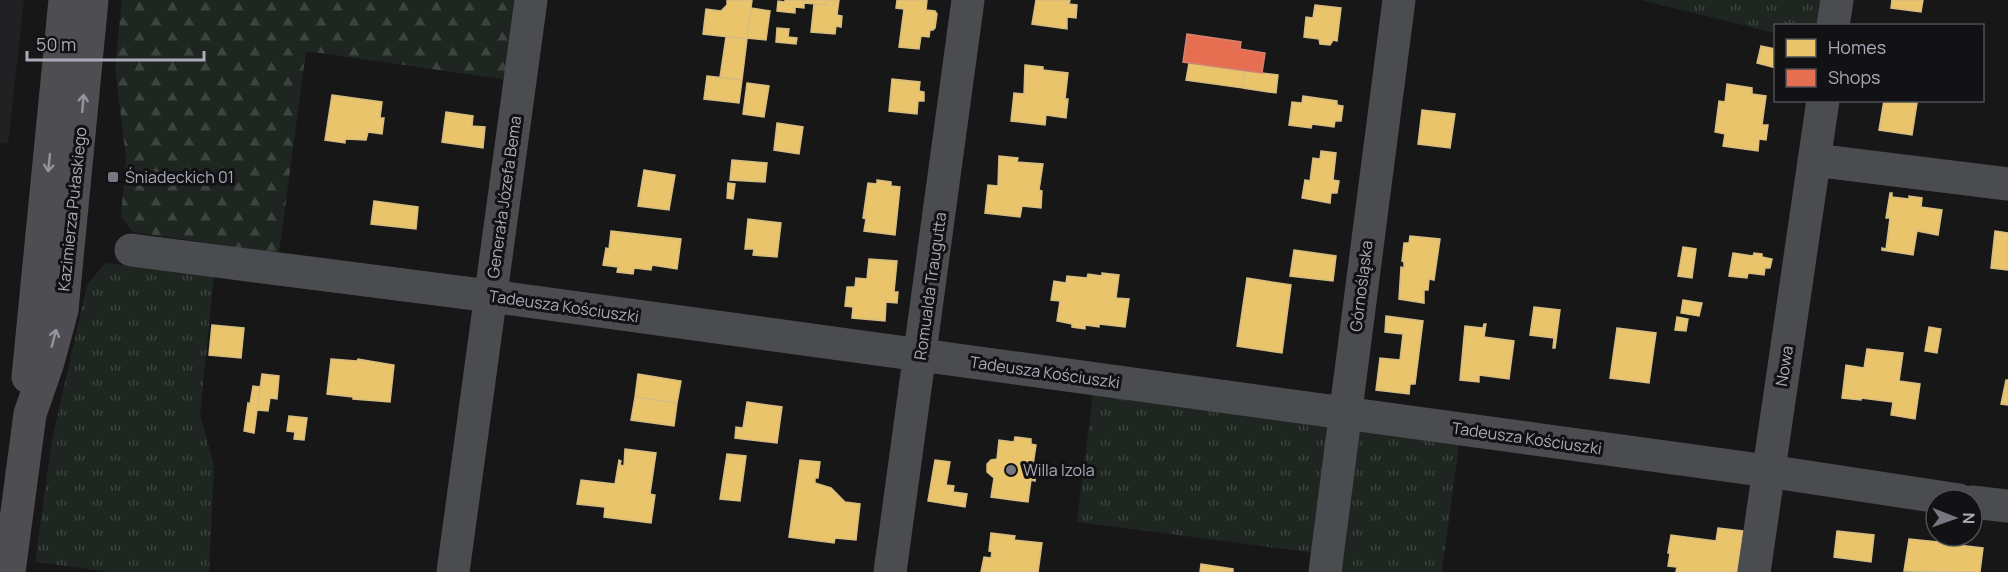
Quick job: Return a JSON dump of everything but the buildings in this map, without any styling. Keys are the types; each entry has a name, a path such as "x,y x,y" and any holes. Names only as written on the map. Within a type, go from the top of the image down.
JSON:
{"main road":[{"name":"Kazimierza Pułaskiego","path":"30,414 27,384 29,360 65,0"},
{"name":"Kazimierza Pułaskiego","path":"9,572 30,414 48,362 62,310 92,0"}],"street":[{"name":"Generała Józefa Bema","path":"453,572 531,0"},
{"name":"Romualda Traugutta","path":"890,572 968,0"},
{"name":"Górnośląska","path":"1325,572 1398,0"},
{"path":"1833,24 1837,0"},
{"name":"Nowa","path":"1754,572 1823,102"},
{"path":"1814,160 2008,184"},
{"name":"Tadeusza Kościuszki","path":"131,250 490,296 1768,471 1924,495"},
{"path":"1984,503 2008,506"}],"shaded area":[{"path":"0,0 24,0 8,144 0,143"}],"green space":[{"path":"122,0 520,0 509,80 306,51 279,253 133,232 121,217 126,158 115,67"},
{"path":"1642,0 1825,0 1821,24 1774,24 1774,33"},
{"path":"105,263 214,276 200,414 214,466 209,572 110,572 35,562 52,440 87,285"},
{"path":"1093,393 1332,427 1317,553 1077,522"},
{"path":"1353,431 1459,445 1442,572 1334,572"}],"place":[{"name":"Śniadeckich 01","path":"113,177"},
{"name":"Willa Izola","path":"1011,470"}]}
